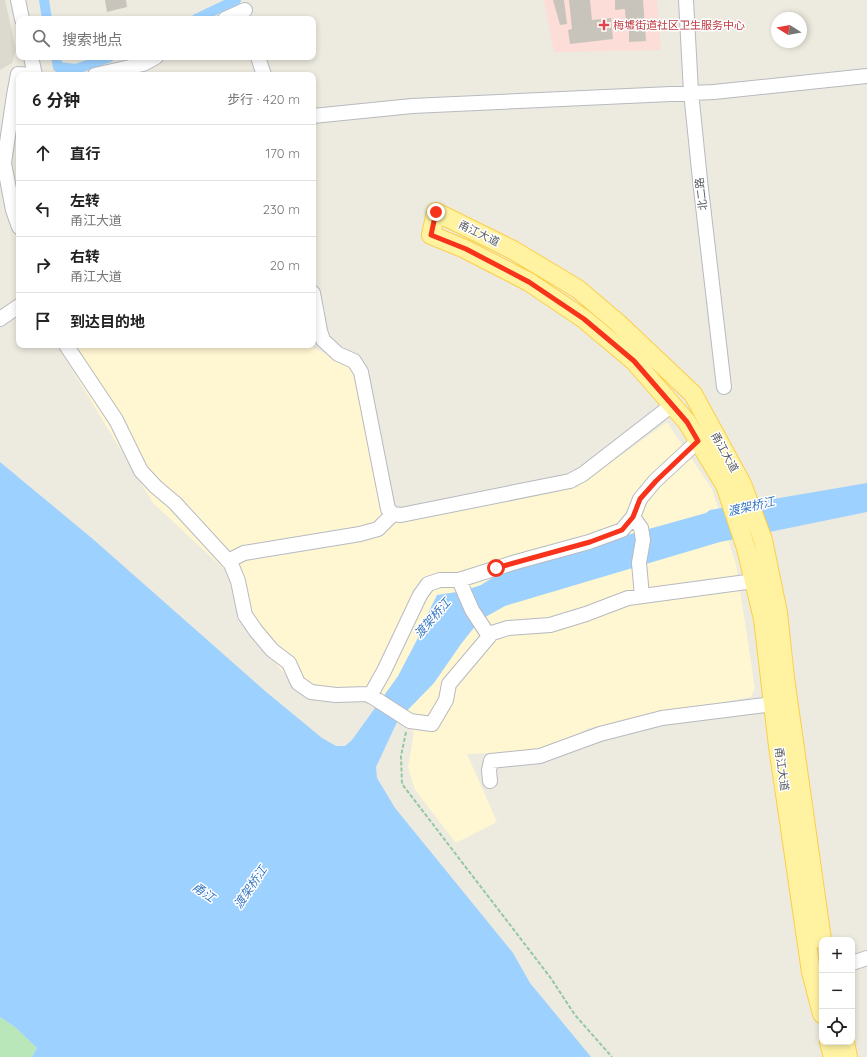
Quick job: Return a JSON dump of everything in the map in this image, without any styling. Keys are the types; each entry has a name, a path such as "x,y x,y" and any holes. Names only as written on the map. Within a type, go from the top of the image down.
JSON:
{"main road":[{"name":"甬江大道","path":"821,1009 812,972 778,746 763,619 746,548 725,485 687,422 634,361 584,319 529,282 466,249 431,235 436,212 514,250 578,289 618,323 693,394 742,484 763,540 778,612 785,678 822,937"},
{"path":"830,1045 833,1057"},
{"path":"846,1045 848,1057"}],"street":[{"path":"18,0 21,16"},
{"name":"北二路","path":"686,0 691,92 724,387"},
{"path":"232,16 245,10"},
{"path":"32,60 35,72"},
{"path":"109,72 142,64 150,60"},
{"path":"259,60 263,72"},
{"path":"316,116 412,106 714,92 867,76"},
{"path":"16,84 4,163 16,218"},
{"path":"0,318 16,308"},
{"path":"316,309 323,340 338,354 354,361 361,372 388,509 393,514 401,515 570,481 583,474 672,405"},
{"path":"68,348 116,420 141,471 231,564 238,581 245,615 272,650 289,663 298,683 311,692 336,695 368,694 406,719 432,724 446,700 449,684 492,633 508,628 550,625 586,614 628,598 754,581"},
{"path":"642,596 639,563 643,540 637,522 640,499 656,481 698,441"},
{"path":"228,561 244,554 360,534 378,529 393,514"},
{"path":"373,698 384,670 420,595 428,584 440,580 461,585 516,562 590,542 622,530 637,522"},
{"path":"461,585 472,610 489,636"},
{"path":"490,780 489,770 491,761 540,756 600,734 662,718 773,704"},
{"path":"855,962 867,958"}],"path":[{"path":"406,719 401,756 402,784 540,964 575,1015 612,1057"}],"shaded area":[{"path":"0,0 5,0 16,50 12,63 0,70"},
{"name":"梅墟街道社区卫生服务中心","path":"544,0 657,0 661,50 554,52"},
{"path":"59,348 314,348 349,365 363,388 383,524 577,487 667,422 712,489 736,564 755,688 751,697 589,728 545,751 467,754 497,822 456,843 415,790 408,767 414,732 363,698 320,702 305,697 246,630 226,571 153,503"}],"green space":[{"path":"0,1017 15,1027 37,1048 32,1057 0,1057"}],"water":[{"path":"0,462 94,540 265,691 322,738 336,746 345,746 352,740 398,676 420,634 437,595 463,591 481,585 500,573 570,551 706,513 710,510 867,483 867,512 720,542 505,606 480,620 434,683 398,720 376,767 377,778 395,808 513,953 530,983 591,1057 32,1057 37,1048 15,1027 0,1017"}],"building":[{"path":"105,0 126,0 127,7 107,12"},
{"path":"553,0 564,0 567,24 560,25"},
{"path":"569,0 590,0 592,20 611,18 613,39 570,44 568,30 572,29"},
{"path":"615,0 643,0 646,41 629,42 629,26 626,26 625,9 615,10"}],"waterway":[{"path":"44,0 47,16"},
{"path":"202,16 236,0"},
{"path":"57,60 58,67 76,69 102,60"}],"place":[{"name":"梅墟街道社区卫生服务中心","path":"604,25"}],"route":[{"path":"436,212 431,235 466,249 529,282 584,319 634,361 687,422 698,441 656,481 640,499 633,517 622,530 590,542 496,568"}],"water label":[{"name":"渡架桥江","path":"751,506"},
{"name":"渡架桥江","path":"432,618"},
{"name":"渡架桥江","path":"250,887"},
{"name":"甬江","path":"204,892"}]}
